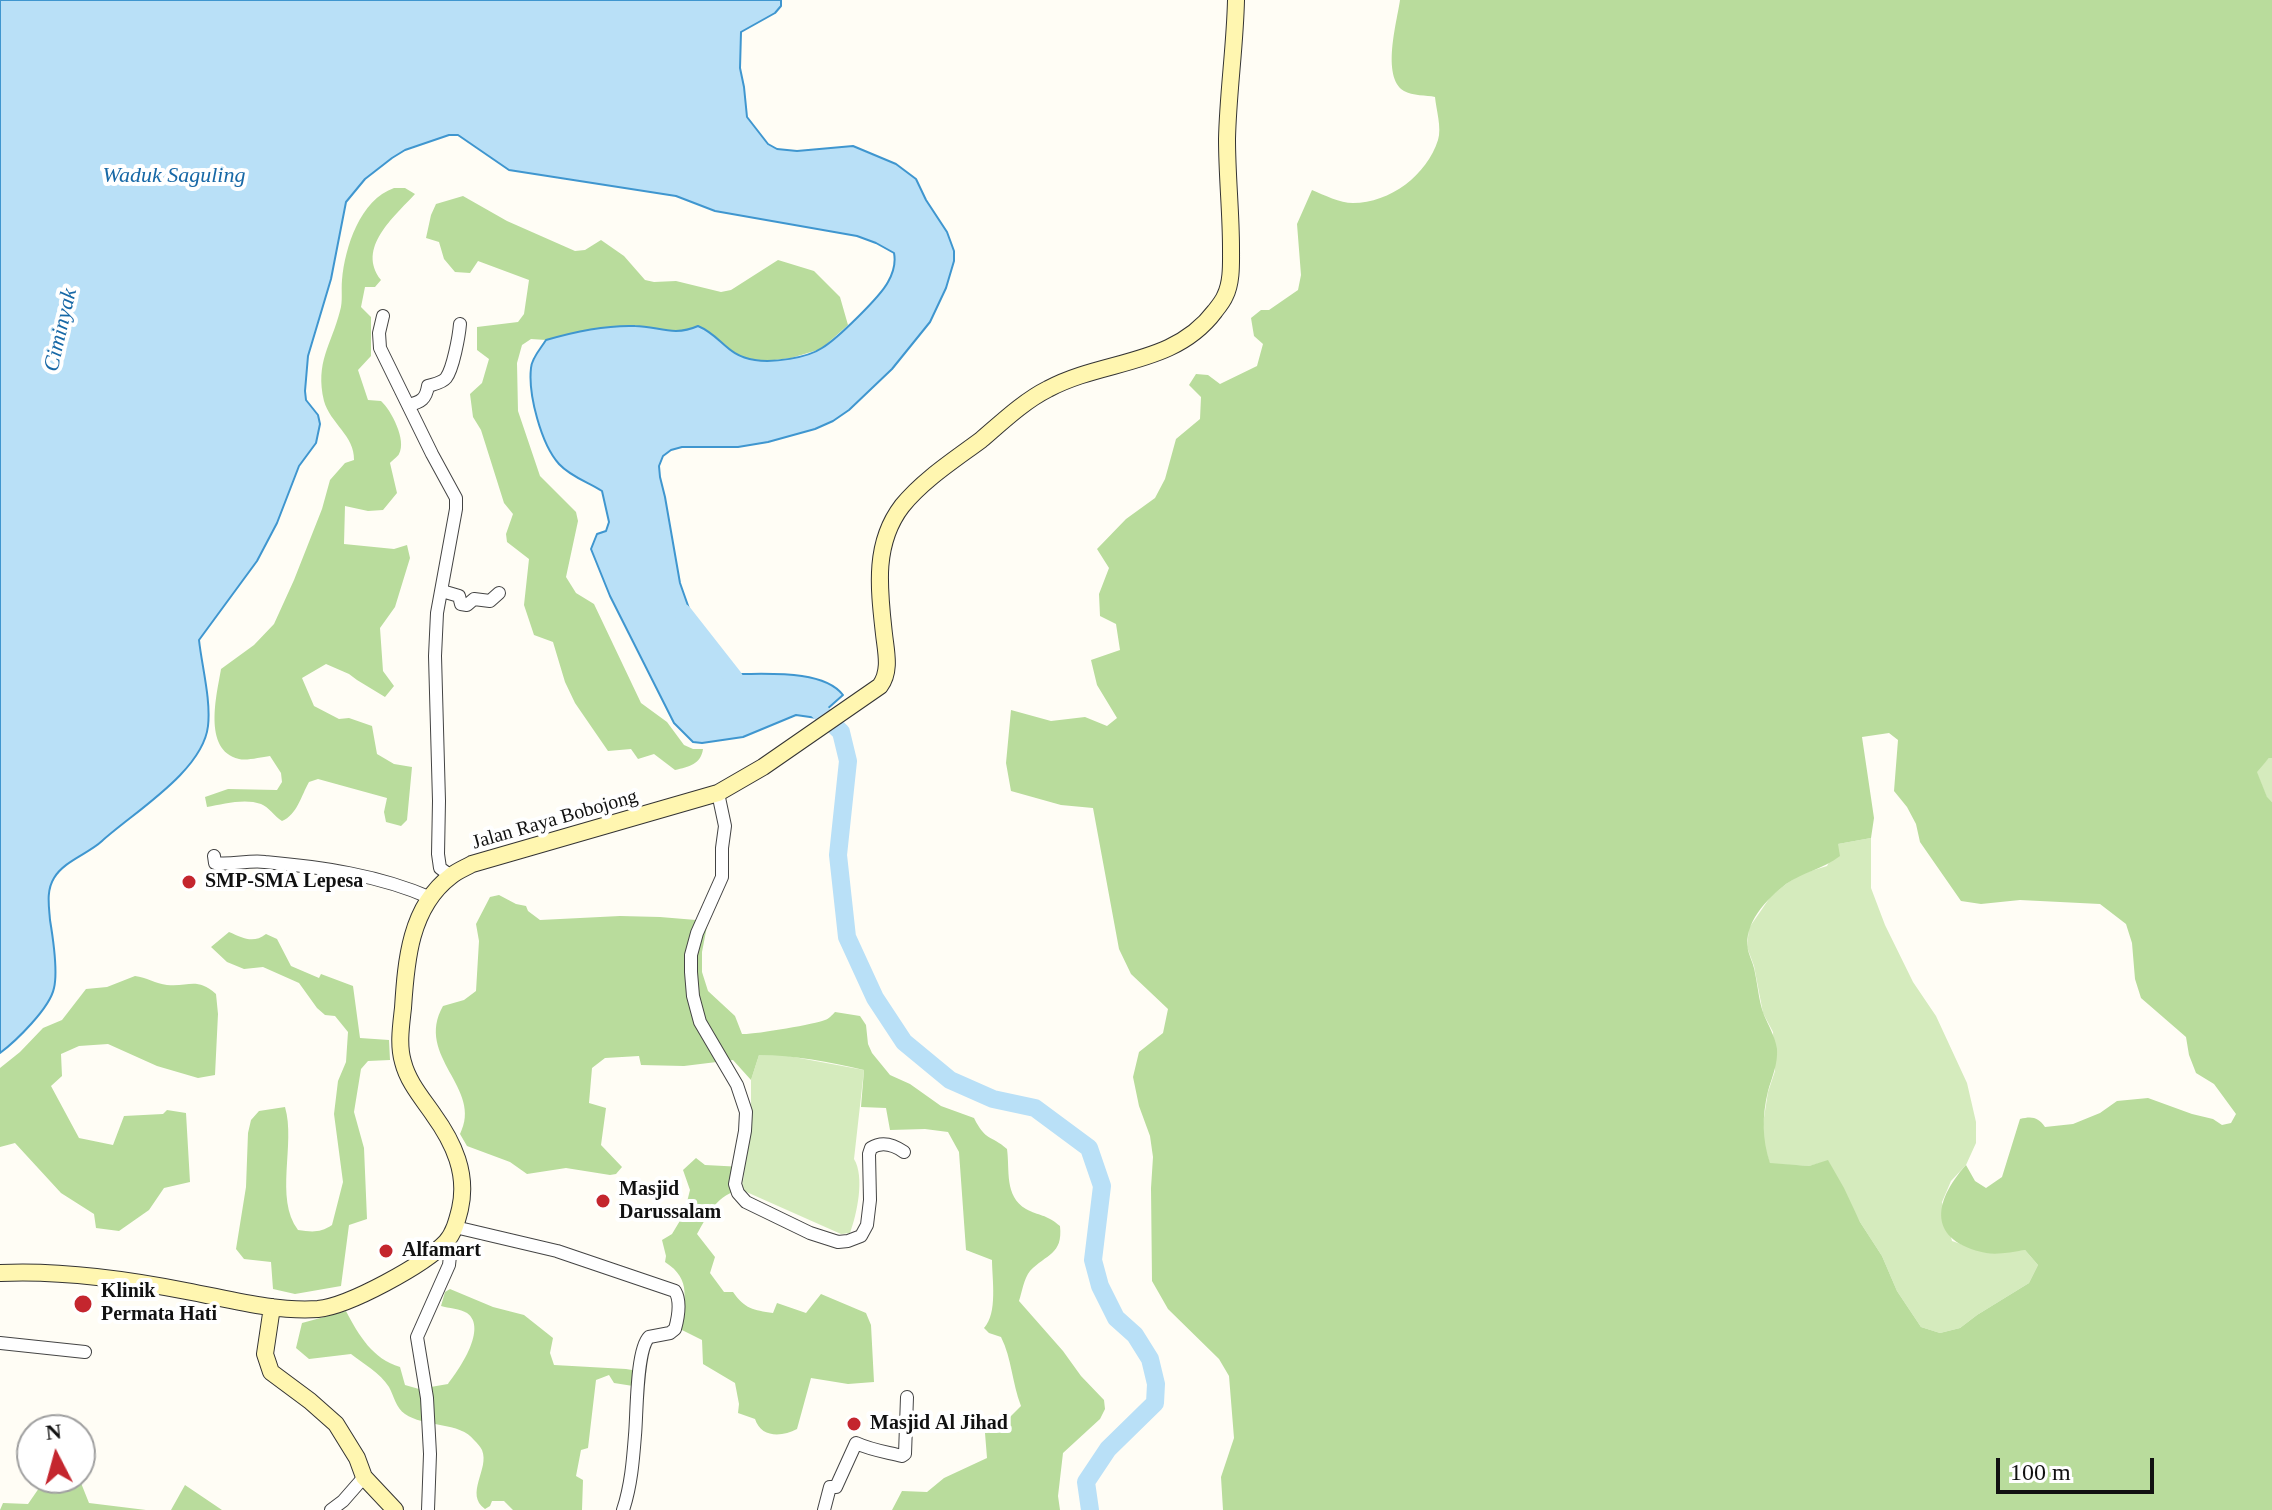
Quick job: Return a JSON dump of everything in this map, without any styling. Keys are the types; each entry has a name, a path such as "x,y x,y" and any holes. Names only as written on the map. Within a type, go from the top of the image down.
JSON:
{"main road":[{"name":"Jalan Raya Bobojong","path":"0,1273 62,1273 145,1283 272,1307 322,1308 341,1303 392,1278 446,1242 455,1227 463,1198 462,1169 446,1133 407,1074 400,1046 411,938 431,898 451,876 472,864 718,793 763,767 880,686 886,678 887,660 880,599 881,550 890,524 904,504 1044,391 1077,376 1177,346 1208,320 1226,296 1231,261 1227,135 1236,0"},
{"path":"272,1307 266,1345 268,1366 280,1380 336,1424 357,1458 364,1477 395,1510"}],"street":[{"path":"383,316 380,348 456,498 437,613 434,668 438,854 440,868 451,876"},
{"path":"409,405 420,402 426,396 428,386 443,382 448,376 460,324"},
{"path":"442,591 459,596 461,604 467,605 474,599 490,601 499,593"},
{"path":"718,793 725,826 722,877 697,933 691,955 691,972 700,1022 737,1085 746,1112 735,1184 738,1193 746,1202 810,1233 838,1242 848,1241 861,1236 867,1225 871,1148 884,1144 904,1152"},
{"path":"214,856 215,863 269,862 358,875 397,884 431,898"},
{"path":"455,1227 557,1251 677,1294 675,1329 649,1337 644,1344 630,1480 623,1510"},
{"path":"428,1510 429,1426 417,1337 449,1265 446,1242"},
{"path":"0,1343 85,1352"},
{"path":"824,1510 830,1487 836,1487 856,1443 872,1450 905,1454 907,1397"},
{"path":"331,1510 364,1477"}],"green space":[{"path":"1400,0 2272,0 2272,758 2257,772 2272,802 2272,1510 1223,1510 1221,1477 1234,1438 1229,1376 1219,1359 1168,1309 1152,1281 1153,1157 1133,1077 1139,1052 1163,1033 1168,1009 1131,974 1119,949 1093,808 1061,805 1011,791 1006,763 1011,710 1051,721 1085,717 1107,726 1117,718 1097,685 1091,660 1120,650 1116,624 1100,616 1099,594 1109,568 1097,549 1126,519 1155,498 1165,479 1176,439 1200,419 1201,397 1189,385 1196,374 1208,375 1220,384 1257,366 1263,344 1254,336 1251,318 1298,290 1301,275 1297,224 1312,190 1348,203 1367,202 1405,185 1433,153 1439,130 1435,97 1404,91 1393,74 1392,48","holes":["1889,733 1898,740 1894,791 1916,824 1920,842 1961,901 1981,904 2020,900 2100,904 2126,924 2141,998 2186,1037 2196,1073 2214,1084 2236,1114 2231,1123 2222,1125 2213,1119 2148,1098 2117,1101 2100,1113 2073,1124 2045,1127 2034,1118 2020,1119 2002,1177 1986,1188 1975,1181 1966,1165 1947,1193 1942,1206 1942,1219 1945,1230 1954,1240 1967,1247 1991,1254 2025,1250 2038,1265 2029,1283 1960,1328 1940,1333 1921,1327 1897,1291 1882,1256 1860,1222 1828,1160 1809,1166 1770,1163 1765,1145 1764,1118 1777,1049 1762,1010 1747,940 1758,912 1779,890 1840,856 1838,844 1871,838 1874,818 1862,737"]},
{"path":"394,188 405,188 415,194 388,223 375,245 374,268 381,280 375,287 365,287 361,307 371,317 371,356 358,370 368,400 381,401 399,433 401,448 390,463 397,493 383,510 368,511 345,506 344,544 394,549 407,545 410,558 395,607 380,628 383,671 394,686 385,697 349,674 326,664 302,678 314,706 339,719 349,718 372,726 377,754 394,764 412,767 407,820 401,826 386,822 384,812 387,798 318,779 309,782 295,810 282,821 264,805 255,802 207,807 205,797 228,789 277,790 282,782 281,773 270,756 239,759 227,754 220,745 216,733 215,706 221,669 254,645 274,624 322,509 330,480 345,463 354,460 351,444 327,409 321,375 341,307 344,267 356,226 372,203"},
{"path":"463,196 507,221 575,251 585,250 601,240 624,256 645,280 676,281 721,292 731,290 778,260 814,271 840,297 848,325 821,349 791,358 766,361 739,357 698,326 668,332 636,326 594,329 546,340 531,339 522,345 517,363 518,411 540,476 576,512 578,521 566,577 576,593 594,604 641,703 667,722 684,745 703,749 700,758 689,766 675,770 654,754 638,759 631,749 608,751 575,703 553,642 534,635 524,605 529,559 507,542 506,534 513,514 504,503 481,430 473,417 470,394 482,383 489,359 477,350 477,327 518,322 524,314 529,280 478,261 470,273 455,272 444,259 439,242 426,238 436,204"},
{"path":"2272,758 2272,802 2267,798 2256,771"},
{"path":"1871,838 1871,888 1913,982 1936,1016 1967,1083 1976,1122 1976,1143 1966,1165 1951,1181 1942,1202 1952,1241 1987,1253 2025,1250 2038,1265 2029,1283 1960,1328 1940,1333 1921,1327 1897,1291 1882,1256 1828,1161 1809,1166 1770,1164 1764,1145 1763,1124 1775,1071 1773,1032 1763,1013 1747,947 1749,928 1771,896 1786,884 1801,874 1827,866 1838,844"},
{"path":"499,895 526,906 540,920 620,916 708,921 702,972 708,991 735,1016 742,1034 819,1022 835,1012 860,1016 866,1025 872,1053 890,1075 910,1084 941,1106 974,1118 985,1134 1007,1149 1009,1182 1014,1197 1026,1209 1060,1226 1059,1243 1028,1274 1019,1301 1104,1400 1105,1409 1100,1419 1063,1453 1058,1496 1060,1510 892,1510 902,1491 927,1492 944,1478 987,1458 985,1433 1004,1423 1021,1406 1001,1337 984,1328 993,1305 992,1260 966,1250 959,1152 948,1132 890,1130 886,1108 861,1107 864,1070 786,1056 759,1055 751,1080 733,1060 684,1066 641,1065 639,1056 605,1058 592,1068 589,1103 606,1108 601,1145 622,1167 616,1174 566,1168 527,1174 510,1162 467,1146 460,1134 465,1117 463,1102 442,1057 436,1024 443,1006 464,1000 476,991 479,941 476,924 490,897"},
{"path":"229,932 252,939 266,934 277,939 291,966 319,978 321,974 353,986 360,1038 389,1040 390,1060 368,1061 361,1069 354,1112 364,1148 367,1219 349,1225 341,1286 295,1294 273,1289 271,1262 244,1259 236,1249 246,1187 248,1133 251,1120 259,1111 285,1107 288,1122 287,1202 298,1230 316,1231 332,1225 343,1182 334,1114 338,1081 346,1062 348,1032 335,1016 325,1015 317,1008 299,983 263,967 244,969 227,962 211,947"},
{"path":"135,976 167,985 198,984 216,994 215,1075 198,1078 157,1066 108,1044 79,1046 61,1054 62,1076 51,1086 79,1138 113,1145 124,1116 163,1114 167,1110 186,1113 190,1182 164,1188 149,1210 119,1231 96,1228 94,1214 61,1193 15,1143 0,1147 0,1068 43,1028 62,1020 86,989 107,987"},
{"path":"759,1055 783,1055 864,1070 854,1159 859,1175 859,1196 850,1233 841,1234 742,1190 751,1112 751,1080"},
{"path":"696,1158 705,1165 743,1167 742,1190 720,1200 697,1234 715,1257 710,1273 724,1292 733,1292 750,1308 773,1313 777,1303 806,1313 821,1294 866,1313 871,1325 874,1382 848,1384 811,1378 797,1429 791,1432 767,1433 755,1419 738,1413 735,1383 703,1364 702,1340 680,1329 683,1283 665,1262 662,1240 672,1234 684,1214 690,1190 683,1170"},
{"path":"450,1289 493,1307 524,1315 553,1338 550,1353 554,1365 626,1369 635,1374 633,1386 614,1383 609,1375 596,1380 588,1448 581,1450 576,1476 583,1480 582,1510 513,1510 504,1501 492,1501 485,1509 477,1496 484,1457 468,1434 405,1414 385,1382 351,1354 309,1359 296,1348 302,1323 346,1311 374,1352 400,1367 405,1385 419,1389 448,1384 470,1349 474,1328 473,1320 467,1313 441,1306 445,1292"},
{"path":"185,1485 222,1510 171,1510"},
{"path":"35,1494 85,1494 89,1503 146,1510 0,1510 3,1503 28,1504"}],"water":[{"name":"Waduk Saguling","path":"0,0 781,0 781,6 775,13 741,32 740,68 747,117 768,144 777,149 797,151 853,146 896,164 916,179 947,232 954,261 946,288 930,322 892,369 849,410 815,429 768,442 738,447 682,447 671,450 663,456 659,466 680,583 704,651 734,667 740,674 810,677 834,687 843,695 817,718 796,715 743,737 693,742 674,723 610,596 591,549 597,534 606,531 609,522 602,491 569,472 553,455 537,418 531,365 546,340 624,326 681,331 698,326 737,354 755,360 808,355 838,336 883,289 891,275 894,253 857,236 715,211 676,196 509,170 458,135 449,135 405,150 365,179 346,202 331,279 308,356 305,391 306,400 318,415 320,424 316,443 299,466 277,523 257,561 199,640 208,705 208,726 203,743 194,759 165,790 96,846 64,867 54,878 49,899 54,945 54,988 39,1014 0,1053"}],"waterway":[{"path":"683,613 734,678"},
{"path":"818,710 841,732 848,761 838,855 847,937 875,998 904,1042 950,1080 993,1099 1035,1108 1089,1148 1102,1186 1093,1260 1100,1286 1116,1318 1135,1335 1150,1359 1156,1384 1155,1403 1108,1449 1086,1482 1090,1510"}],"place":[{"name":"SMP-SMA Lepesa","path":"189,882"},
{"name":"Masjid Darussalam","path":"603,1201"},
{"name":"Alfamart","path":"386,1251"},
{"name":"Klinik Permata Hati","path":"83,1304"},
{"name":"Masjid Al Jihad","path":"854,1424"}],"water label":[{"name":"Ciminyak","path":"61,330"}]}
